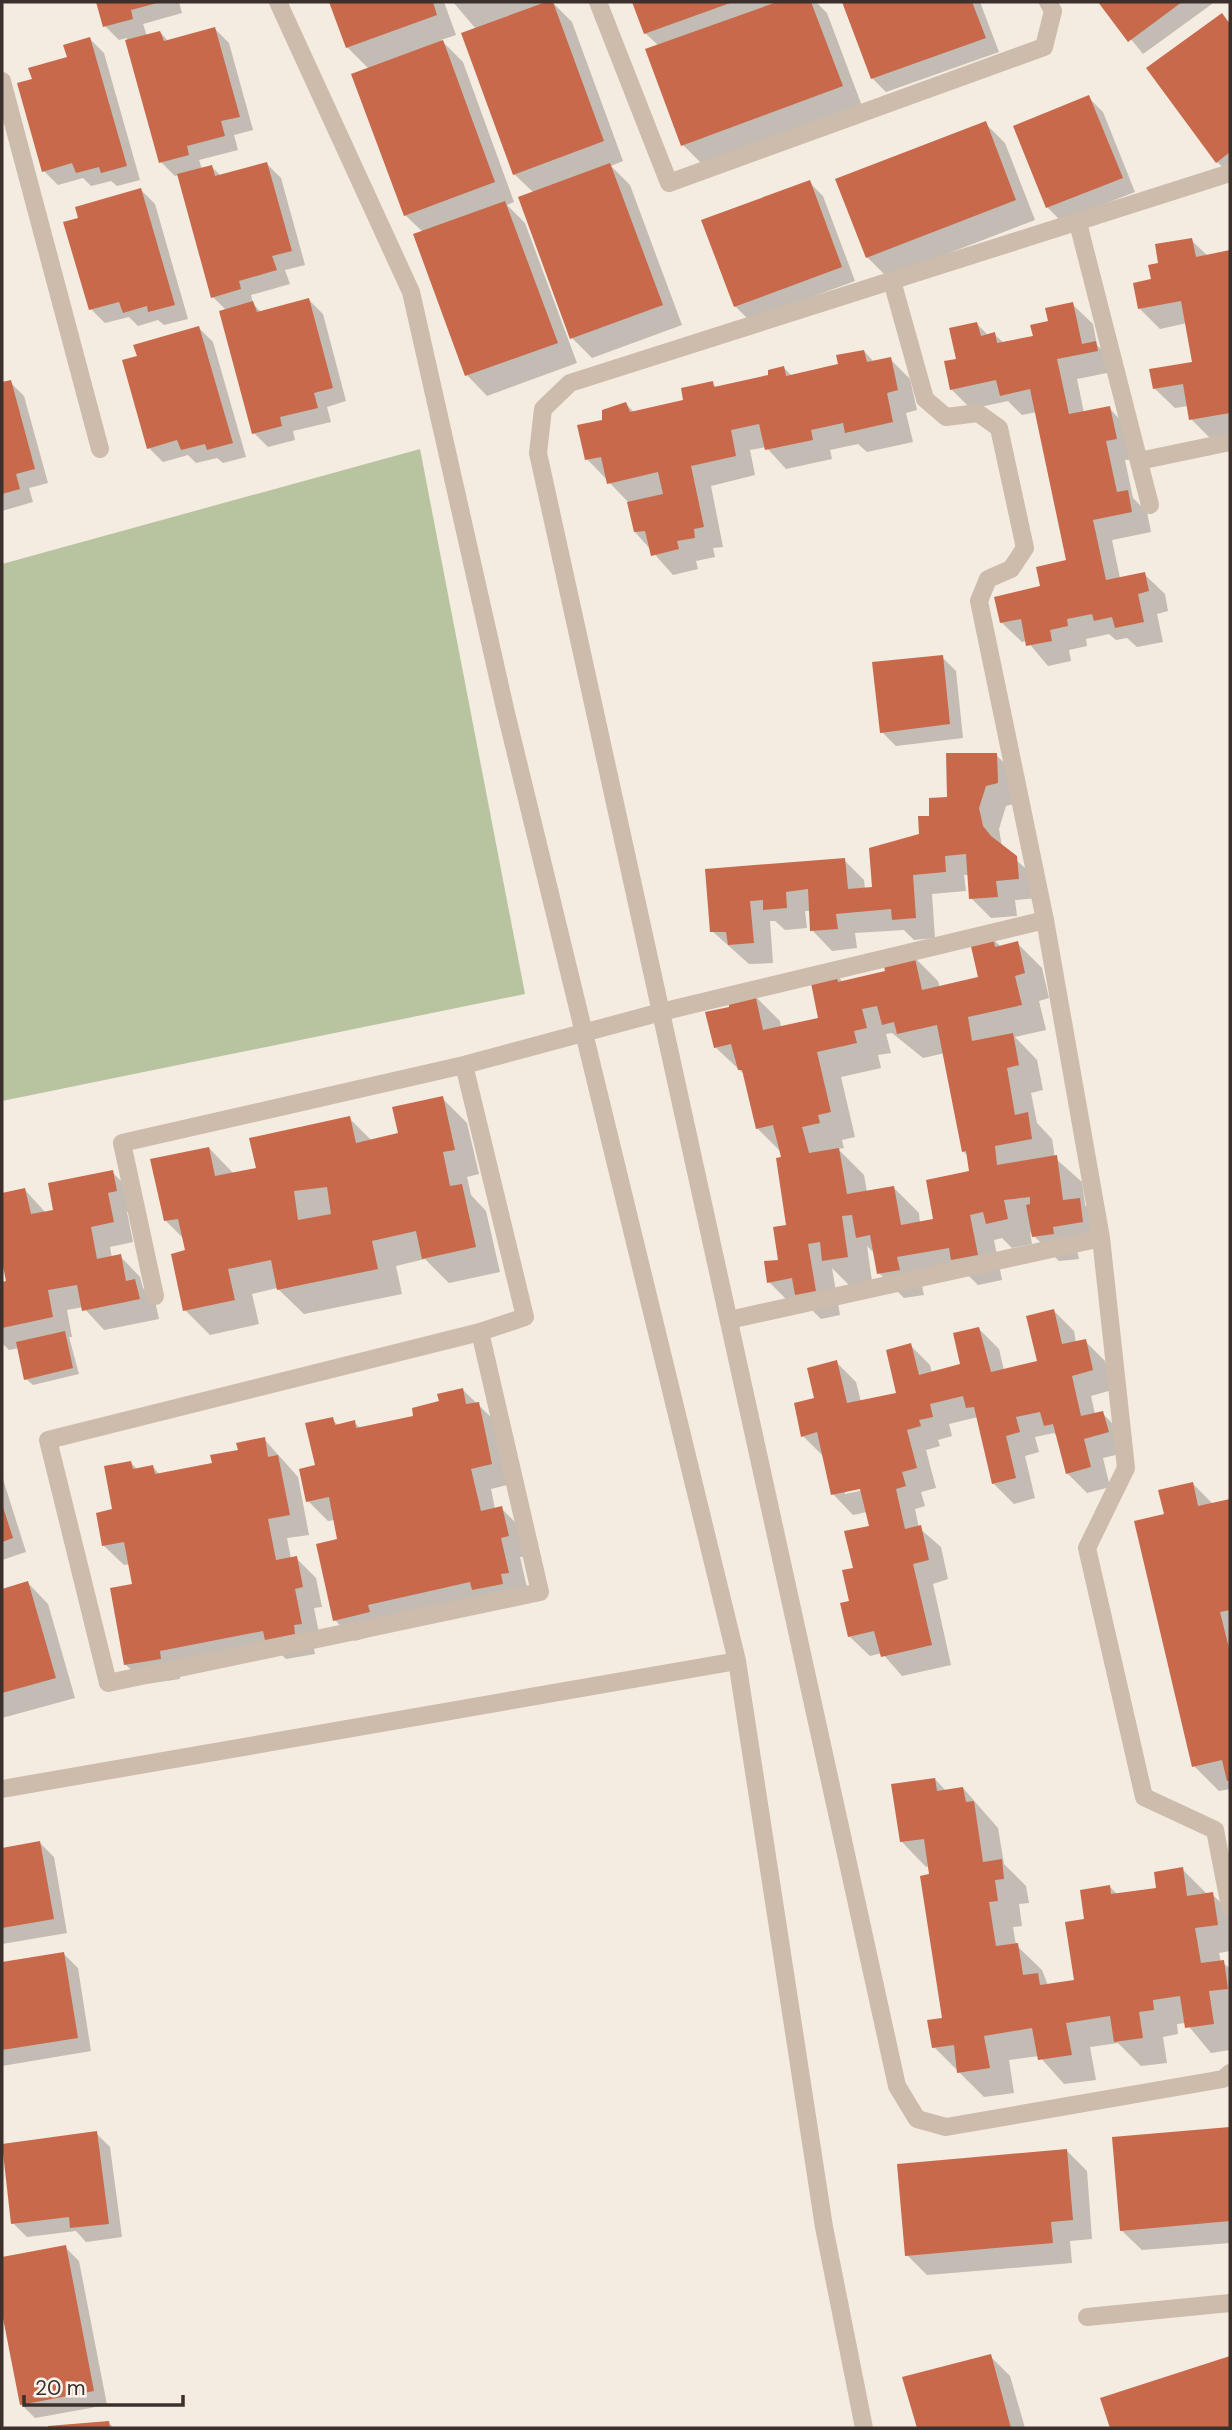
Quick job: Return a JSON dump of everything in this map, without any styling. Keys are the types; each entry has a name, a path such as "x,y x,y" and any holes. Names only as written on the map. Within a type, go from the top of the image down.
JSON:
{"street":[{"path":"278,2 411,292 506,713 737,1661 824,2227 864,2428"},
{"path":"598,2 670,183 1044,47 1053,11 1048,2"},
{"path":"2,81 100,449"},
{"path":"1230,173 570,383 543,409 538,453 897,2086 917,2119 946,2127 1223,2079 1230,2073"},
{"path":"1079,223 1150,505"},
{"path":"892,281 925,399 946,417 978,413 999,428 1026,548 1011,569 988,579 979,601 1045,920 1101,1238 1126,1468 1087,1548 1144,1797 1215,1830 1230,1907"},
{"path":"1139,461 1230,442"},
{"path":"155,1296 122,1143 464,1065 662,1012 1045,920"},
{"path":"464,1065 526,1317 480,1332 48,1440 108,1684 540,1592 480,1332"},
{"path":"729,1320 1101,1238"},
{"path":"2,1789 737,1661"},
{"path":"1087,2317 1230,2303"}],"green space":[{"path":"420,449 525,994 2,1101 2,564"}],"building":[{"path":"96,2 157,3 131,10 133,19 103,27"},
{"path":"329,2 433,2 437,15 346,48"},
{"path":"546,2 553,2 604,141 513,175 461,33"},
{"path":"632,2 733,2 644,34"},
{"path":"777,2 811,2 843,86 681,146 645,49"},
{"path":"842,2 972,2 986,38 871,79"},
{"path":"1098,2 1182,2 1128,42"},
{"path":"1222,13 1230,24 1230,152 1216,163 1146,68"},
{"path":"215,27 240,117 221,121 225,136 187,146 189,155 159,163 125,40 160,31 164,41"},
{"path":"90,37 127,166 101,173 99,167 76,173 72,163 42,172 17,83 32,79 28,68 67,57 63,45"},
{"path":"443,40 495,182 404,216 351,74"},
{"path":"1089,95 1123,178 1046,208 1013,126"},
{"path":"986,121 1016,200 866,258 835,179"},
{"path":"267,162 292,251 272,256 277,270 239,281 241,289 211,298 177,174 212,165 215,176"},
{"path":"610,163 663,305 570,339 518,197"},
{"path":"810,180 842,267 734,307 701,220"},
{"path":"141,188 175,305 148,312 147,306 123,313 119,302 89,310 63,222 78,218 75,207"},
{"path":"505,201 558,343 465,376 413,234"},
{"path":"1192,238 1196,257 1230,250 1230,413 1189,420 1183,384 1153,389 1149,369 1192,362 1181,301 1138,309 1133,283 1151,279 1148,265 1158,263 1155,244"},
{"path":"309,298 333,388 314,393 318,408 280,417 282,426 252,434 219,311 253,301 257,312"},
{"path":"1073,302 1082,344 1096,341 1098,351 1057,359 1069,414 1110,406 1117,439 1106,441 1117,492 1128,490 1132,512 1093,520 1106,580 1145,572 1149,591 1138,594 1144,622 1115,628 1112,617 1094,621 1092,614 1067,619 1068,626 1050,630 1052,641 1026,646 1021,619 1000,623 994,597 1040,586 1036,567 1066,560 1030,389 1000,396 996,380 950,390 944,361 956,359 949,328 977,322 981,336 995,332 997,343 1033,336 1030,325 1048,321 1045,308"},
{"path":"199,326 233,443 207,450 205,444 181,450 177,440 147,449 122,360 137,356 133,345"},
{"path":"864,350 867,362 891,357 898,390 887,393 893,422 845,433 843,423 811,430 813,440 765,450 759,424 731,430 736,456 691,466 704,527 694,529 695,538 677,541 679,549 651,556 645,531 634,532 627,502 663,494 658,472 607,484 601,457 585,460 577,425 602,420 602,410 626,402 630,412 683,400 681,388 713,381 714,387 768,375 768,370 784,366 786,376 838,364 836,355"},
{"path":"11,380 35,469 16,474 20,489 2,494 2,382"},
{"path":"943,655 950,724 880,733 872,662"},
{"path":"946,753 997,753 998,783 986,786 979,808 983,826 991,836 1017,856 1019,879 996,881 998,897 969,899 966,854 945,856 946,872 913,875 916,918 892,920 891,909 836,914 838,929 810,931 808,889 786,892 787,908 763,910 763,900 750,901 754,943 728,945 726,932 710,932 705,869 845,858 848,889 872,887 869,848 919,834 918,816 929,816 929,798 947,797"},
{"path":"993,936 995,947 1018,941 1025,973 1015,976 1022,1005 968,1017 972,1041 1013,1033 1019,1065 1007,1068 1015,1115 1028,1112 1032,1139 995,1146 997,1165 1057,1155 1063,1200 1080,1198 1083,1222 1053,1227 1054,1234 1032,1237 1026,1205 1030,1204 1030,1197 1004,1200 1008,1219 986,1224 983,1212 970,1215 978,1255 951,1260 949,1248 897,1257 900,1270 877,1274 870,1235 856,1238 852,1215 842,1216 848,1257 822,1261 820,1242 808,1244 816,1291 795,1295 792,1278 767,1283 764,1261 778,1260 773,1227 786,1225 776,1158 781,1157 773,1125 756,1129 742,1070 738,1070 731,1044 714,1048 705,1012 729,1007 729,1001 755,994 763,1030 818,1018 810,978 835,972 838,982 885,971 883,961 914,954 922,990 978,977 970,942","holes":["877,1006 882,1025 894,1022 897,1034 937,1025 962,1152 966,1151 969,1171 926,1180 933,1219 901,1225 894,1186 847,1194 839,1148 809,1153 802,1127 820,1123 818,1115 831,1112 817,1052 857,1043 854,1031 867,1028 862,1009"]},
{"path":"443,1096 455,1150 443,1152 450,1186 462,1184 476,1247 422,1259 416,1231 372,1241 378,1269 277,1290 271,1260 228,1269 235,1300 183,1311 171,1254 185,1250 178,1219 164,1221 150,1159 209,1147 215,1176 256,1168 249,1138 350,1116 356,1143 398,1133 392,1107","holes":["327,1187 331,1214 298,1220 294,1191"]},
{"path":"113,1170 117,1191 108,1193 114,1222 91,1227 97,1259 121,1254 126,1281 135,1279 140,1299 82,1311 77,1285 48,1290 53,1317 2,1328 2,1282 6,1281 2,1262 2,1193 25,1188 31,1214 53,1210 48,1183"},
{"path":"1054,1309 1062,1344 1086,1339 1093,1370 1072,1376 1081,1416 1103,1411 1109,1432 1084,1439 1091,1467 1066,1474 1053,1424 1044,1426 1040,1412 1016,1417 1020,1432 1006,1436 1016,1478 992,1484 974,1407 966,1408 963,1396 930,1404 933,1417 919,1420 921,1426 907,1430 917,1468 902,1472 906,1486 896,1489 905,1529 921,1525 929,1560 913,1564 932,1645 881,1657 874,1631 848,1637 840,1603 849,1601 842,1570 853,1568 844,1531 869,1526 860,1489 831,1495 817,1432 801,1437 794,1403 814,1398 807,1368 837,1360 847,1403 896,1393 886,1350 911,1343 919,1375 960,1364 953,1333 979,1327 991,1372 1037,1361 1026,1316"},
{"path":"65,1331 73,1368 24,1380 16,1342"},
{"path":"463,1388 466,1404 479,1402 492,1464 471,1469 481,1511 502,1506 509,1536 501,1538 509,1573 501,1574 503,1584 472,1590 470,1582 368,1605 370,1612 333,1621 316,1544 337,1539 329,1497 306,1502 299,1469 315,1465 305,1423 333,1417 335,1425 355,1420 356,1428 413,1416 412,1408 439,1401 437,1394"},
{"path":"265,1437 268,1457 278,1455 290,1515 268,1519 276,1560 297,1556 303,1587 295,1589 302,1624 294,1625 295,1634 265,1640 263,1631 160,1651 161,1659 124,1665 110,1588 132,1584 124,1542 102,1546 96,1513 112,1509 104,1466 131,1461 133,1469 153,1465 155,1474 212,1463 210,1455 238,1450 236,1443"},
{"path":"1193,1482 1198,1506 1230,1499 1230,1610 1220,1612 1230,1652 1230,1781 1227,1781 1222,1760 1192,1767 1134,1521 1164,1514 1158,1490"},
{"path":"2,1504 13,1538 2,1542"},
{"path":"28,1581 56,1678 2,1693 2,1589"},
{"path":"935,1778 937,1791 963,1787 966,1802 974,1801 983,1862 1002,1859 1004,1879 995,1880 998,1901 989,1902 996,1946 1018,1943 1023,1975 1038,1973 1040,1985 1074,1980 1065,1922 1084,1919 1080,1890 1110,1885 1111,1894 1156,1888 1154,1872 1183,1867 1187,1896 1213,1892 1218,1925 1195,1928 1201,1963 1224,1960 1228,1989 1209,1991 1214,2024 1185,2028 1180,1996 1153,2000 1154,2010 1139,2012 1143,2038 1114,2042 1110,2016 1066,2023 1072,2055 1038,2060 1032,2028 984,2036 990,2068 957,2073 954,2045 932,2048 927,2020 942,2018 920,1876 929,1874 924,1839 900,1842 891,1784"},
{"path":"40,1841 54,1919 2,1928 2,1848"},
{"path":"64,1952 78,2038 2,2050 2,1962"},
{"path":"1230,2127 1230,2221 1120,2231 1112,2137"},
{"path":"97,2131 109,2224 70,2228 69,2217 11,2224 2,2144"},
{"path":"1067,2149 1073,2220 1051,2222 1053,2243 905,2256 897,2164"},
{"path":"66,2245 94,2391 20,2405 2,2313 2,2257"},
{"path":"991,2354 1011,2428 917,2428 902,2377"},
{"path":"1230,2356 1230,2428 1110,2428 1100,2398"},
{"path":"109,2421 110,2428 48,2428 48,2426"}]}
